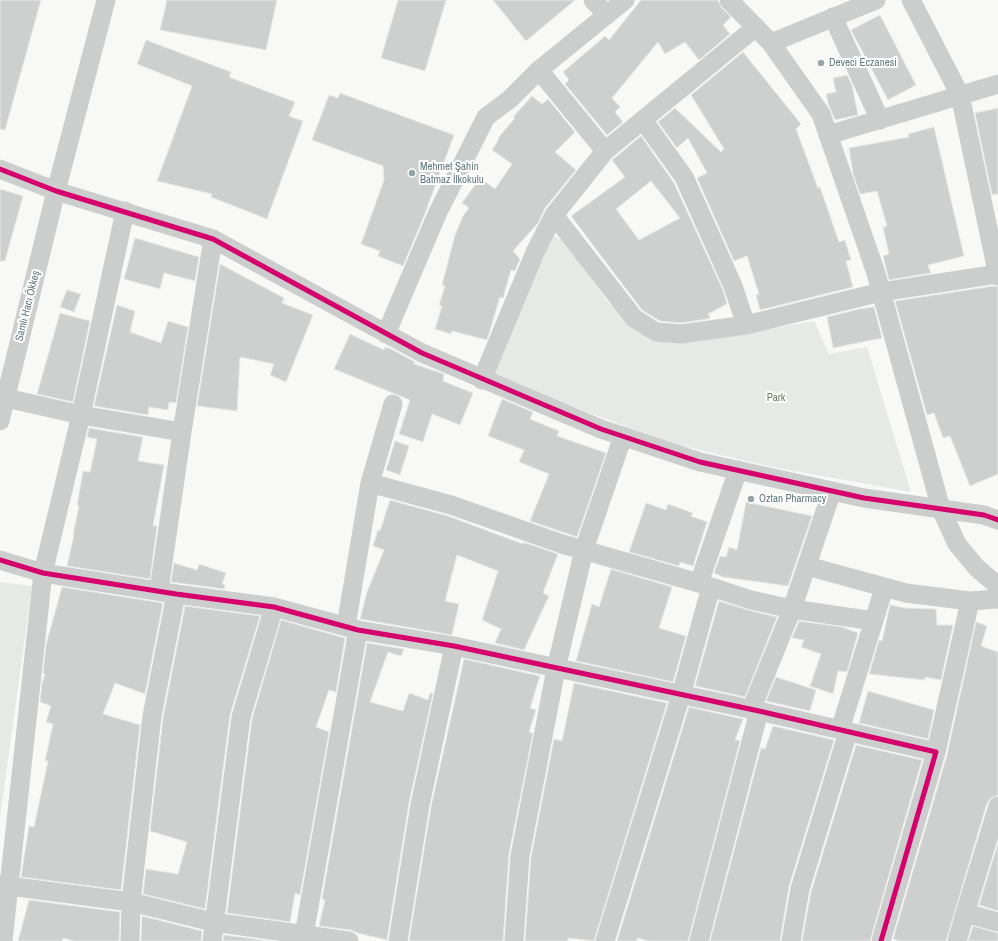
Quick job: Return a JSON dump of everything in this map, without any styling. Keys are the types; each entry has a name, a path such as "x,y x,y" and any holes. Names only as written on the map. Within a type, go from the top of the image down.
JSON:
{"street":[{"name":"Samlı Hacı Ökkeş","path":"0,421 56,191 106,0"},
{"path":"593,0 607,15"},
{"path":"386,334 438,212 486,117 510,99 539,70 625,0"},
{"path":"729,0 771,43 821,114 881,292 941,509 957,544 977,568 998,586"},
{"path":"771,43 876,0"},
{"path":"554,215 634,318 656,332 681,334 746,325 881,292 998,275 960,95 911,0"},
{"path":"833,17 880,120"},
{"path":"482,380 536,250 554,215 605,151 756,27"},
{"path":"539,70 605,151"},
{"path":"828,135 998,84"},
{"path":"643,120 684,177 733,286 746,325"},
{"path":"0,169 56,191 126,211 213,239 422,353 482,380 601,429 700,462 864,498 984,515 998,520"},
{"path":"3,941 4,885 43,573 81,415 126,211"},
{"path":"130,941 131,902 167,592 182,432 213,239"},
{"path":"6,398 81,415 182,432"},
{"path":"303,938 352,628 370,484 393,404"},
{"path":"514,941 520,856 556,669 584,550 623,436"},
{"path":"605,941 681,695 705,585 738,470"},
{"path":"370,484 451,505 562,544 705,585 751,600 792,609 874,621"},
{"path":"699,941 755,711 792,609 832,491"},
{"path":"0,560 43,573 274,607 352,628 454,646 936,752"},
{"path":"807,566 906,593 970,601 998,599"},
{"path":"791,941 800,889 884,588"},
{"path":"882,941 936,752 970,601"},
{"path":"212,941 213,922 241,716 274,607"},
{"path":"398,941 420,805 454,646"},
{"path":"957,941 998,806"},
{"path":"4,885 131,902 213,922 303,938 349,941"},
{"path":"965,913 998,922"}],"green space":[{"name":"Park","path":"551,233 569,246 607,301 648,339 702,341 814,321 829,354 867,347 911,492 772,467 666,442 489,374"},
{"path":"0,582 32,586 0,818"}],"building":[{"path":"0,0 41,0 5,130 0,129"},
{"path":"167,0 277,0 266,50 160,30"},
{"path":"398,0 446,0 425,71 381,58"},
{"path":"493,0 575,0 526,41"},
{"path":"641,0 718,0 721,7 731,17 723,25 730,34 699,60 685,42 665,54 658,42 612,98 620,107 615,112 623,122 607,135 565,84 569,80 563,72 605,36 609,40"},
{"path":"880,15 916,85 888,100 851,30"},
{"path":"146,40 231,72 229,77 295,102 289,116 303,121 267,219 211,197 212,194 157,181 192,86 137,64"},
{"path":"743,52 801,124 796,129 818,188 820,187 839,242 845,240 851,260 846,261 853,287 760,310 756,295 759,294 747,256 734,261 697,178 707,173 688,138 677,148 658,122 675,108 721,152 724,149 691,95"},
{"path":"847,75 852,85 858,115 835,120 826,94 836,92 833,78"},
{"name":"Mehmet Şahin Batmaz İlkokulu","path":"340,93 454,135 424,216 403,266 378,256 380,251 361,244 384,180 383,166 312,140 329,95 338,98"},
{"path":"532,96 542,104 548,99 575,132 555,152 576,170 545,208 538,223 513,251 520,259 515,271 511,270 503,298 500,297 487,340 452,331 451,334 435,329 442,306 439,305 445,286 442,285 455,235 463,216 469,208 462,203 480,178 495,189 512,164 492,150 499,139 498,138 515,118 513,117"},
{"path":"998,108 998,194 992,195 975,113"},
{"path":"934,127 964,256 928,265 931,273 889,280 883,256 889,254 883,227 887,226 877,191 860,194 853,174 849,148 909,137 908,134"},
{"path":"641,136 674,183 723,290 727,304 708,314 710,318 681,323 660,321 642,310 571,216 625,177 612,160","holes":["651,181 680,218 639,240 616,209"]},
{"path":"0,189 23,196 5,261 0,261"},
{"path":"135,238 199,257 195,281 164,273 160,289 124,279"},
{"path":"220,264 284,298 282,303 313,315 286,382 270,375 274,364 240,357 237,411 197,406"},
{"path":"994,286 998,287 998,474 970,486 950,436 943,438 934,413 927,415 895,301"},
{"path":"67,290 81,294 74,312 60,307"},
{"path":"117,305 135,311 130,332 161,343 168,321 188,327 176,403 169,402 168,410 149,407 148,415 94,406"},
{"path":"874,307 882,338 833,348 827,317"},
{"path":"60,313 90,321 73,402 37,394"},
{"path":"350,334 384,350 385,347 393,350 415,362 414,364 444,374 443,381 473,393 460,425 432,414 423,442 399,434 410,400 334,369"},
{"path":"502,399 533,412 530,419 559,431 557,436 606,453 577,537 530,521 549,474 519,462 524,450 488,436"},
{"path":"89,428 143,437 138,461 164,465 153,526 157,526 150,579 67,566 79,506 77,506 83,471 90,472 97,439 87,437"},
{"path":"395,441 409,446 400,475 386,470"},
{"path":"390,500 448,516 523,544 523,542 558,554 543,593 549,596 524,650 495,643 501,629 482,620 498,571 457,555 445,601 459,604 452,635 360,619 367,592 384,550 373,546 378,530 380,531"},
{"path":"746,502 812,516 788,586 723,577 714,573 720,556 726,557 729,547 737,550"},
{"path":"646,503 666,510 668,504 693,513 691,516 707,522 693,566 680,562 679,566 629,552"},
{"path":"174,563 197,570 199,564 226,573 222,584 225,585 224,589 171,582"},
{"path":"611,569 672,587 659,628 686,636 673,682 576,661 592,604 599,607"},
{"path":"62,587 163,603 145,694 115,683 103,714 140,725 121,890 21,877 29,826 34,827 48,761 45,761 53,724 46,722 51,706 40,702 42,683 45,674 43,673 46,645"},
{"path":"719,601 777,617 745,697 695,686"},
{"path":"890,605 905,608 936,609 937,625 953,625 941,680 925,677 925,680 869,674 879,640 882,641"},
{"path":"185,606 260,616 230,715 205,909 143,894 146,869 178,874 187,842 150,831 163,718"},
{"path":"281,620 345,638 336,692 329,690 316,727 329,732 300,895 295,893 290,922 227,913 252,719"},
{"path":"799,621 842,627 858,633 847,672 838,671 833,694 810,686 821,654 801,647 804,640 792,638"},
{"path":"976,622 987,626 981,646 998,652 998,795 991,798 987,803 946,941 900,941 893,939 947,755"},
{"path":"367,643 404,649 401,656 388,652 370,702 403,711 409,693 428,700 430,693 433,693 409,803 387,940 357,933 351,930 319,926 325,900 322,899"},
{"path":"464,659 540,676 530,708 536,710 529,732 533,733 509,854 503,941 409,941 431,807"},
{"path":"776,677 816,690 810,711 766,701"},
{"path":"574,683 667,703 594,941 568,938 568,941 525,941 531,857 554,739 562,741"},
{"path":"868,691 934,710 928,739 859,723"},
{"path":"689,707 743,719 735,740 740,741 688,941 649,941 637,938 637,941 617,941"},
{"path":"773,726 834,740 789,886 780,941 710,941 761,748 765,749"},
{"path":"856,745 922,760 870,941 802,941 811,892"},
{"path":"998,843 998,911 979,905"},
{"path":"29,900 120,912 119,941 74,941 63,938 62,941 18,941"},
{"path":"142,916 202,931 201,941 141,941"},
{"path":"973,926 998,933 998,941 968,941"},
{"path":"224,935 270,941 223,941"}],"cycle path":[{"path":"0,169 56,191 213,239 422,353 601,429 700,462 864,498 984,515 998,520"},
{"path":"0,560 43,573 176,594 274,607 358,630 454,646 759,711 936,752 881,941"}],"place":[{"name":"Deveci Eczanesi","path":"821,63"},
{"name":"Mehmet Şahin Batmaz İlkokulu","path":"412,173"},
{"name":"Oztan Pharmacy","path":"751,499"}]}
